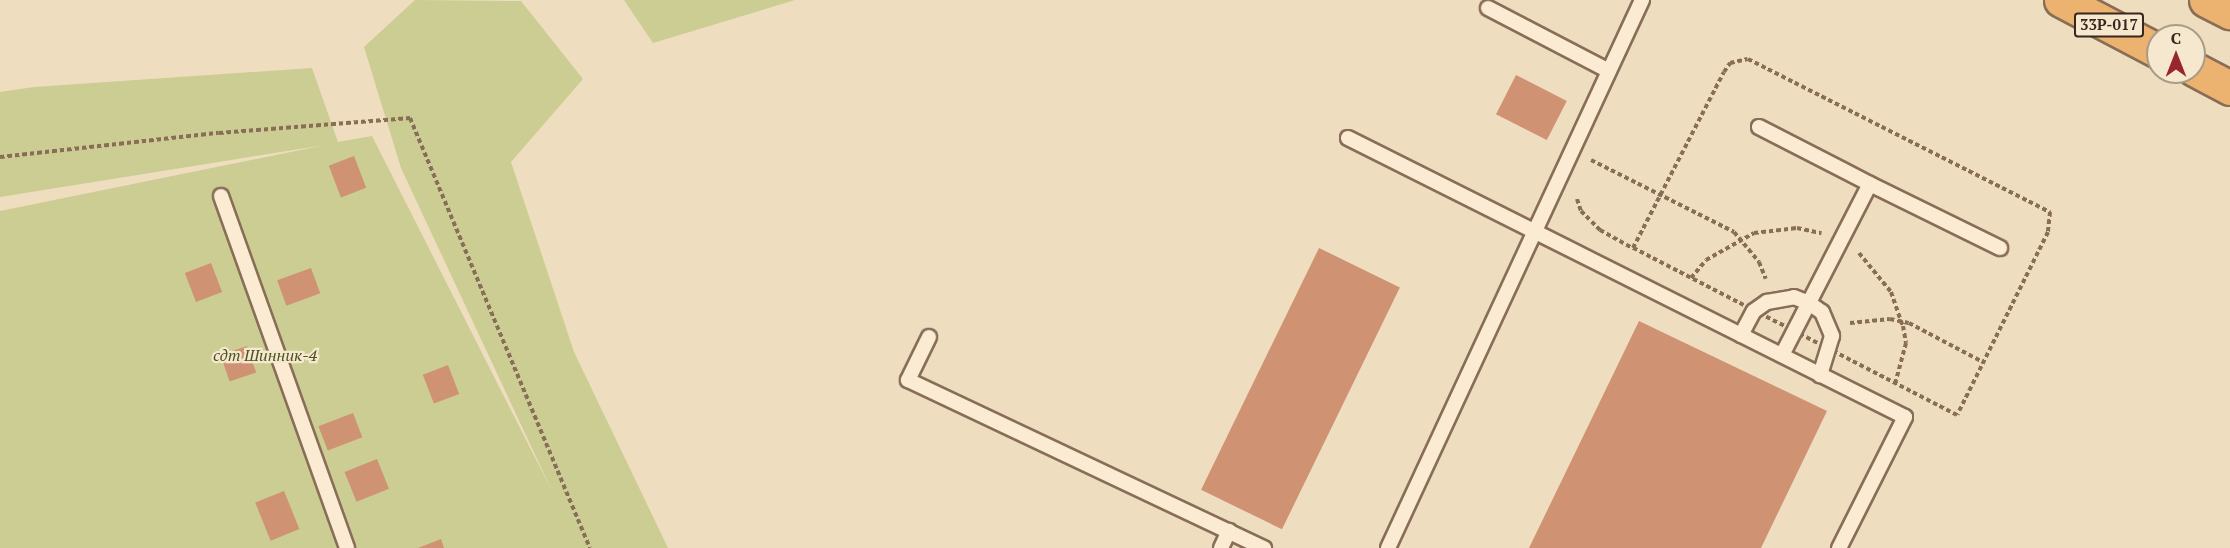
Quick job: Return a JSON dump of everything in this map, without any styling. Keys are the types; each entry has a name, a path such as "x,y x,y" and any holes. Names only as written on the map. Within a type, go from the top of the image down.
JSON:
{"highway":[{"name":"33Р-017","path":"2061,0 2146,45"},
{"path":"2206,0 2230,12"},
{"path":"2206,75 2230,88"}],"lane":[{"path":"1388,548 1642,0"},
{"path":"1488,8 1609,71"},
{"path":"1759,127 2000,248"},
{"path":"1348,138 1905,417 1839,548"},
{"path":"1782,355 1870,184"},
{"path":"221,196 347,548"},
{"path":"1741,335 1754,311 1773,300 1794,297 1809,303 1822,312 1830,330 1831,350 1820,375"},
{"path":"929,337 908,380 1264,548"},
{"path":"1221,548 1229,531"}],"path":[{"path":"0,157 219,133 410,118 590,548"},
{"path":"1586,168 1590,159 1734,232 1759,262 1773,300"},
{"path":"1577,192 1581,211 1590,222 1633,248"},
{"path":"1830,330 1865,319 1890,319 1919,328 1983,362"}],"green space":[{"name":"сдт Шинник-4","path":"415,0 521,1 583,79 511,162 574,352 668,548 0,548 0,211 325,145 0,197 0,92 34,87 312,68 338,142 372,136 552,491 401,168 364,47"},
{"path":"624,0 795,0 653,43"}],"building":[{"path":"1516,75 1567,101 1547,140 1496,114"},
{"path":"354,156 366,188 341,197 329,166"},
{"path":"1319,248 1400,287 1282,529 1201,490"},
{"path":"211,263 222,292 196,302 185,273"},
{"path":"311,268 320,293 286,306 277,280"},
{"path":"1639,321 1827,411 1761,548 1529,548"},
{"path":"247,346 256,372 230,382 221,355"},
{"path":"448,365 459,394 434,404 423,375"},
{"path":"353,413 362,437 328,451 318,426"},
{"path":"377,459 389,489 357,502 345,472"},
{"path":"284,491 299,529 271,541 255,503"},
{"path":"441,539 444,548 418,548"}]}
